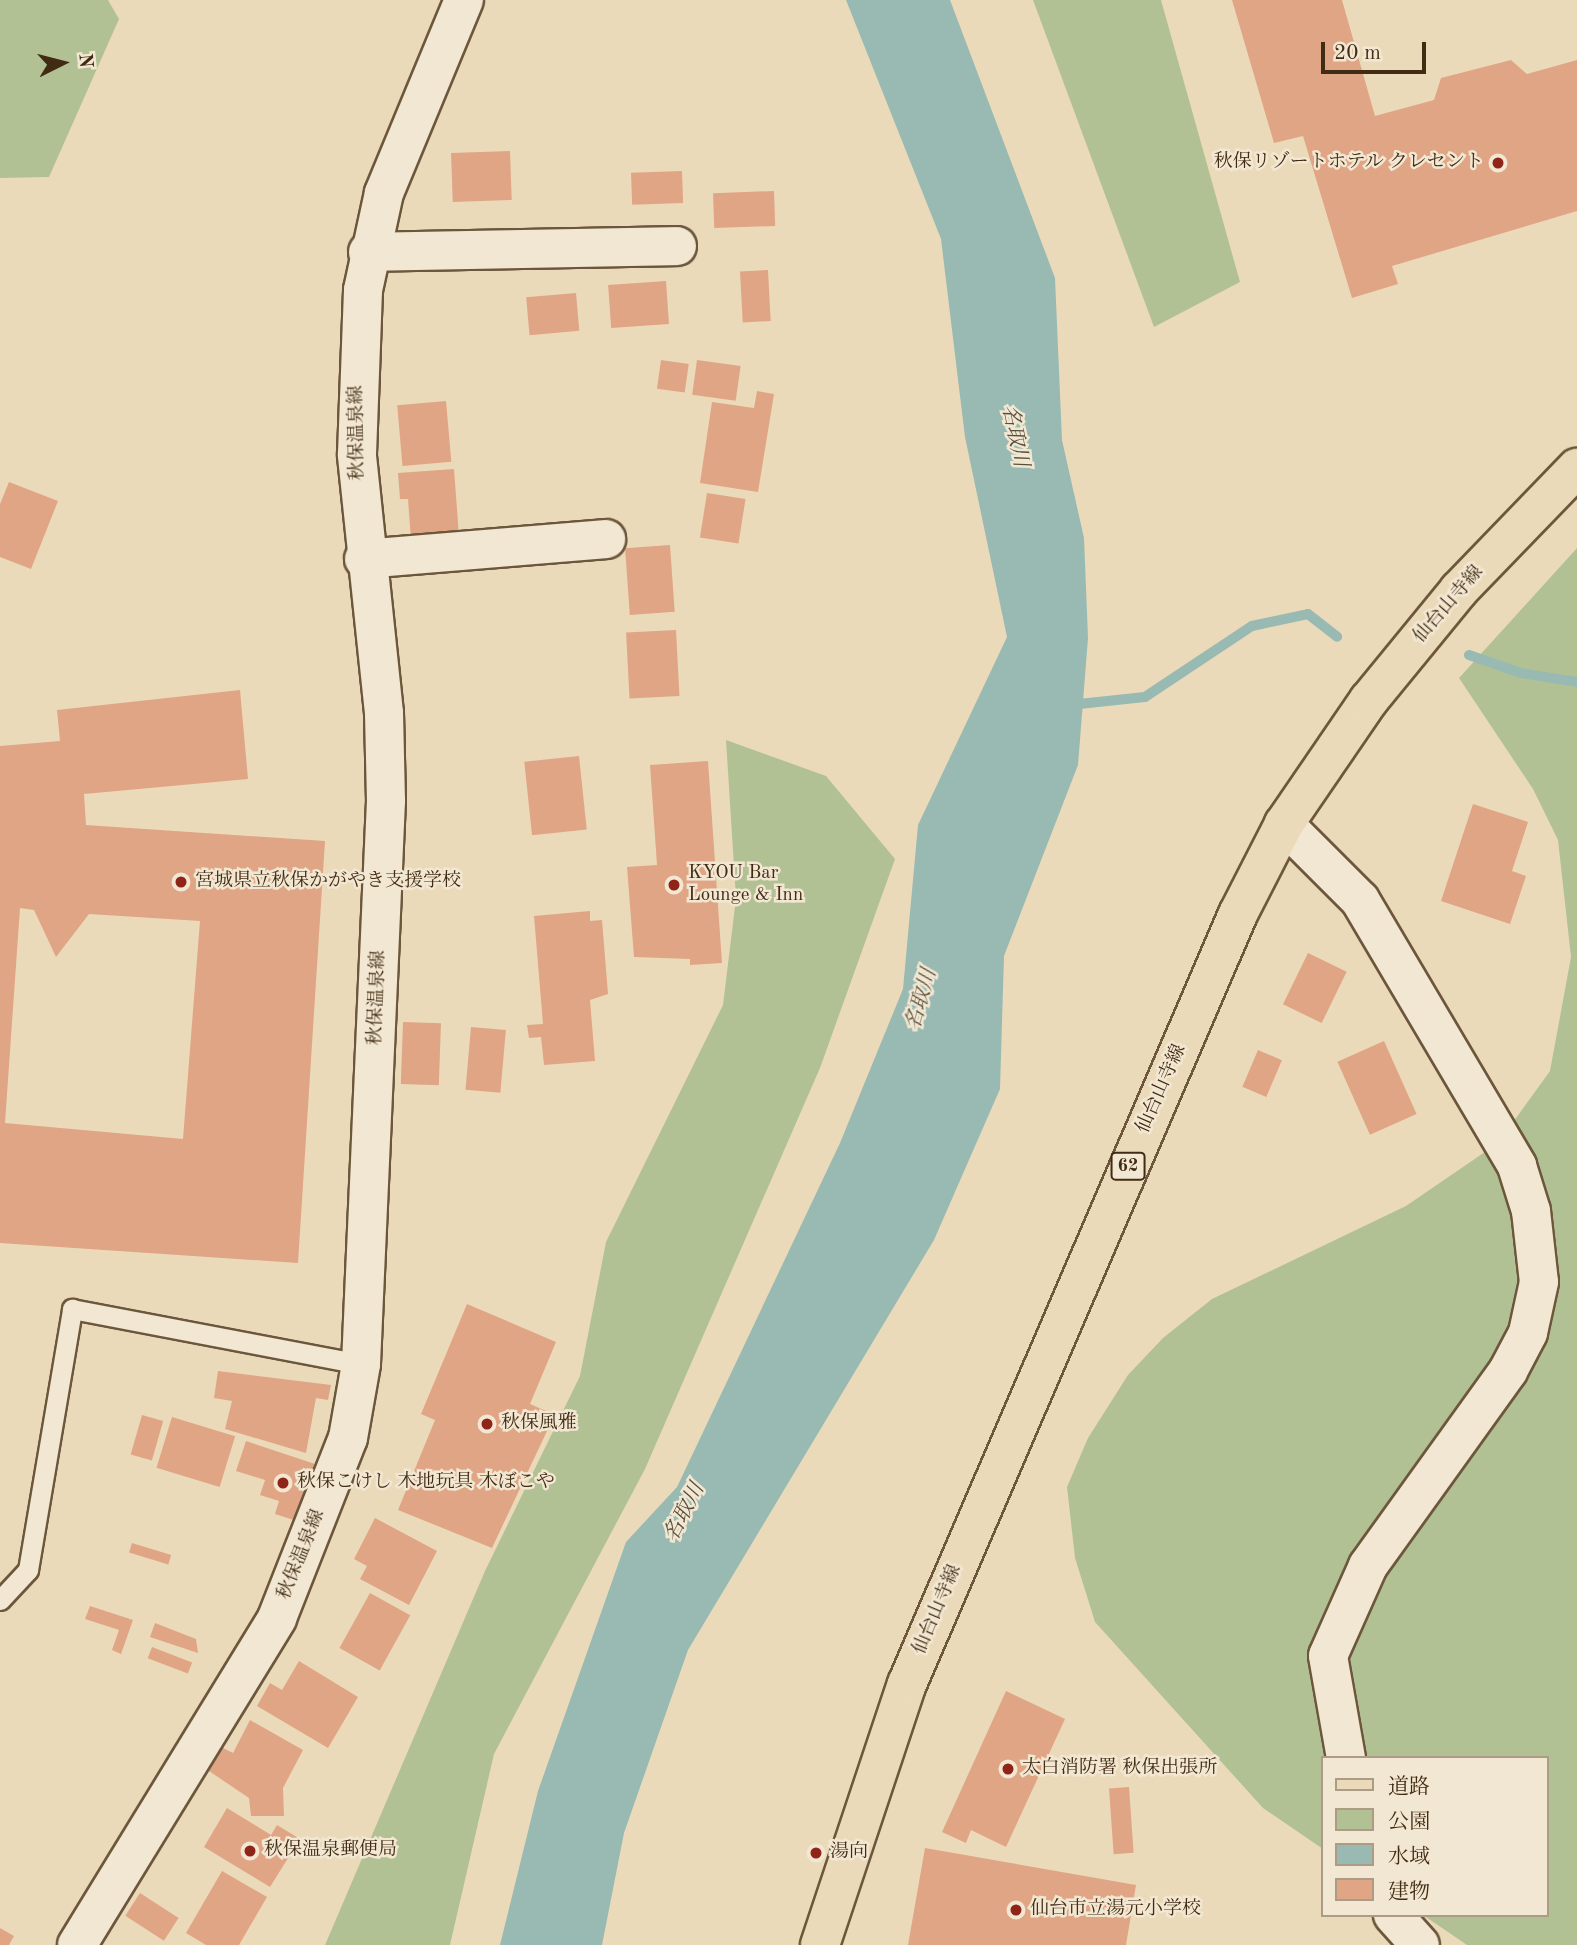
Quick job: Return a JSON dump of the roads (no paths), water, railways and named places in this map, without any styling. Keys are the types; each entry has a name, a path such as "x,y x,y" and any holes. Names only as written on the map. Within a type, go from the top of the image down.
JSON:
{"main road":[{"name":"秋保温泉線","path":"77,1945 277,1618 348,1438 361,1364 386,801 384,713 364,559 357,370 368,252 384,193 464,0"},
{"path":"368,252 677,246"},
{"name":"仙台山寺線","path":"820,1945 907,1684 1233,926 1284,824 1370,700 1459,590 1577,468"},
{"path":"364,559 607,539"},
{"path":"1284,824 1360,900 1517,1166 1531,1210 1539,1282 1528,1333 1508,1371 1368,1566 1328,1656 1346,1756"},
{"path":"1394,1917 1420,1945"}],"lane":[{"path":"0,1600 28,1570 72,1309 361,1364"}],"water":[{"name":"名取川","path":"846,0 950,0 1055,278 1062,440 1084,538 1088,638 1078,765 1004,956 1000,1089 934,1240 688,1650 624,1833 602,1945 500,1945 538,1791 626,1542 677,1487 840,1143 903,989 918,825 1007,637 965,437 941,239"}],"waterway":[{"path":"1070,705 1145,697 1252,626 1308,614 1337,637"},
{"path":"1469,655 1521,673 1577,682"}],"place":[{"name":"秋保リゾートホテル クレセント","path":"1498,163"},
{"name":"宮城県立秋保かがやき支援学校","path":"181,882"},
{"name":"KYOU Bar Lounge & Inn","path":"674,885"},
{"name":"秋保風雅","path":"487,1424"},
{"name":"秋保こけし 木地玩具 木ぼこや","path":"283,1483"},
{"name":"太白消防署 秋保出張所","path":"1008,1769"},
{"name":"秋保温泉郵便局","path":"250,1851"},
{"name":"湯向","path":"816,1853"},
{"name":"仙台市立湯元小学校","path":"1016,1910"}]}
